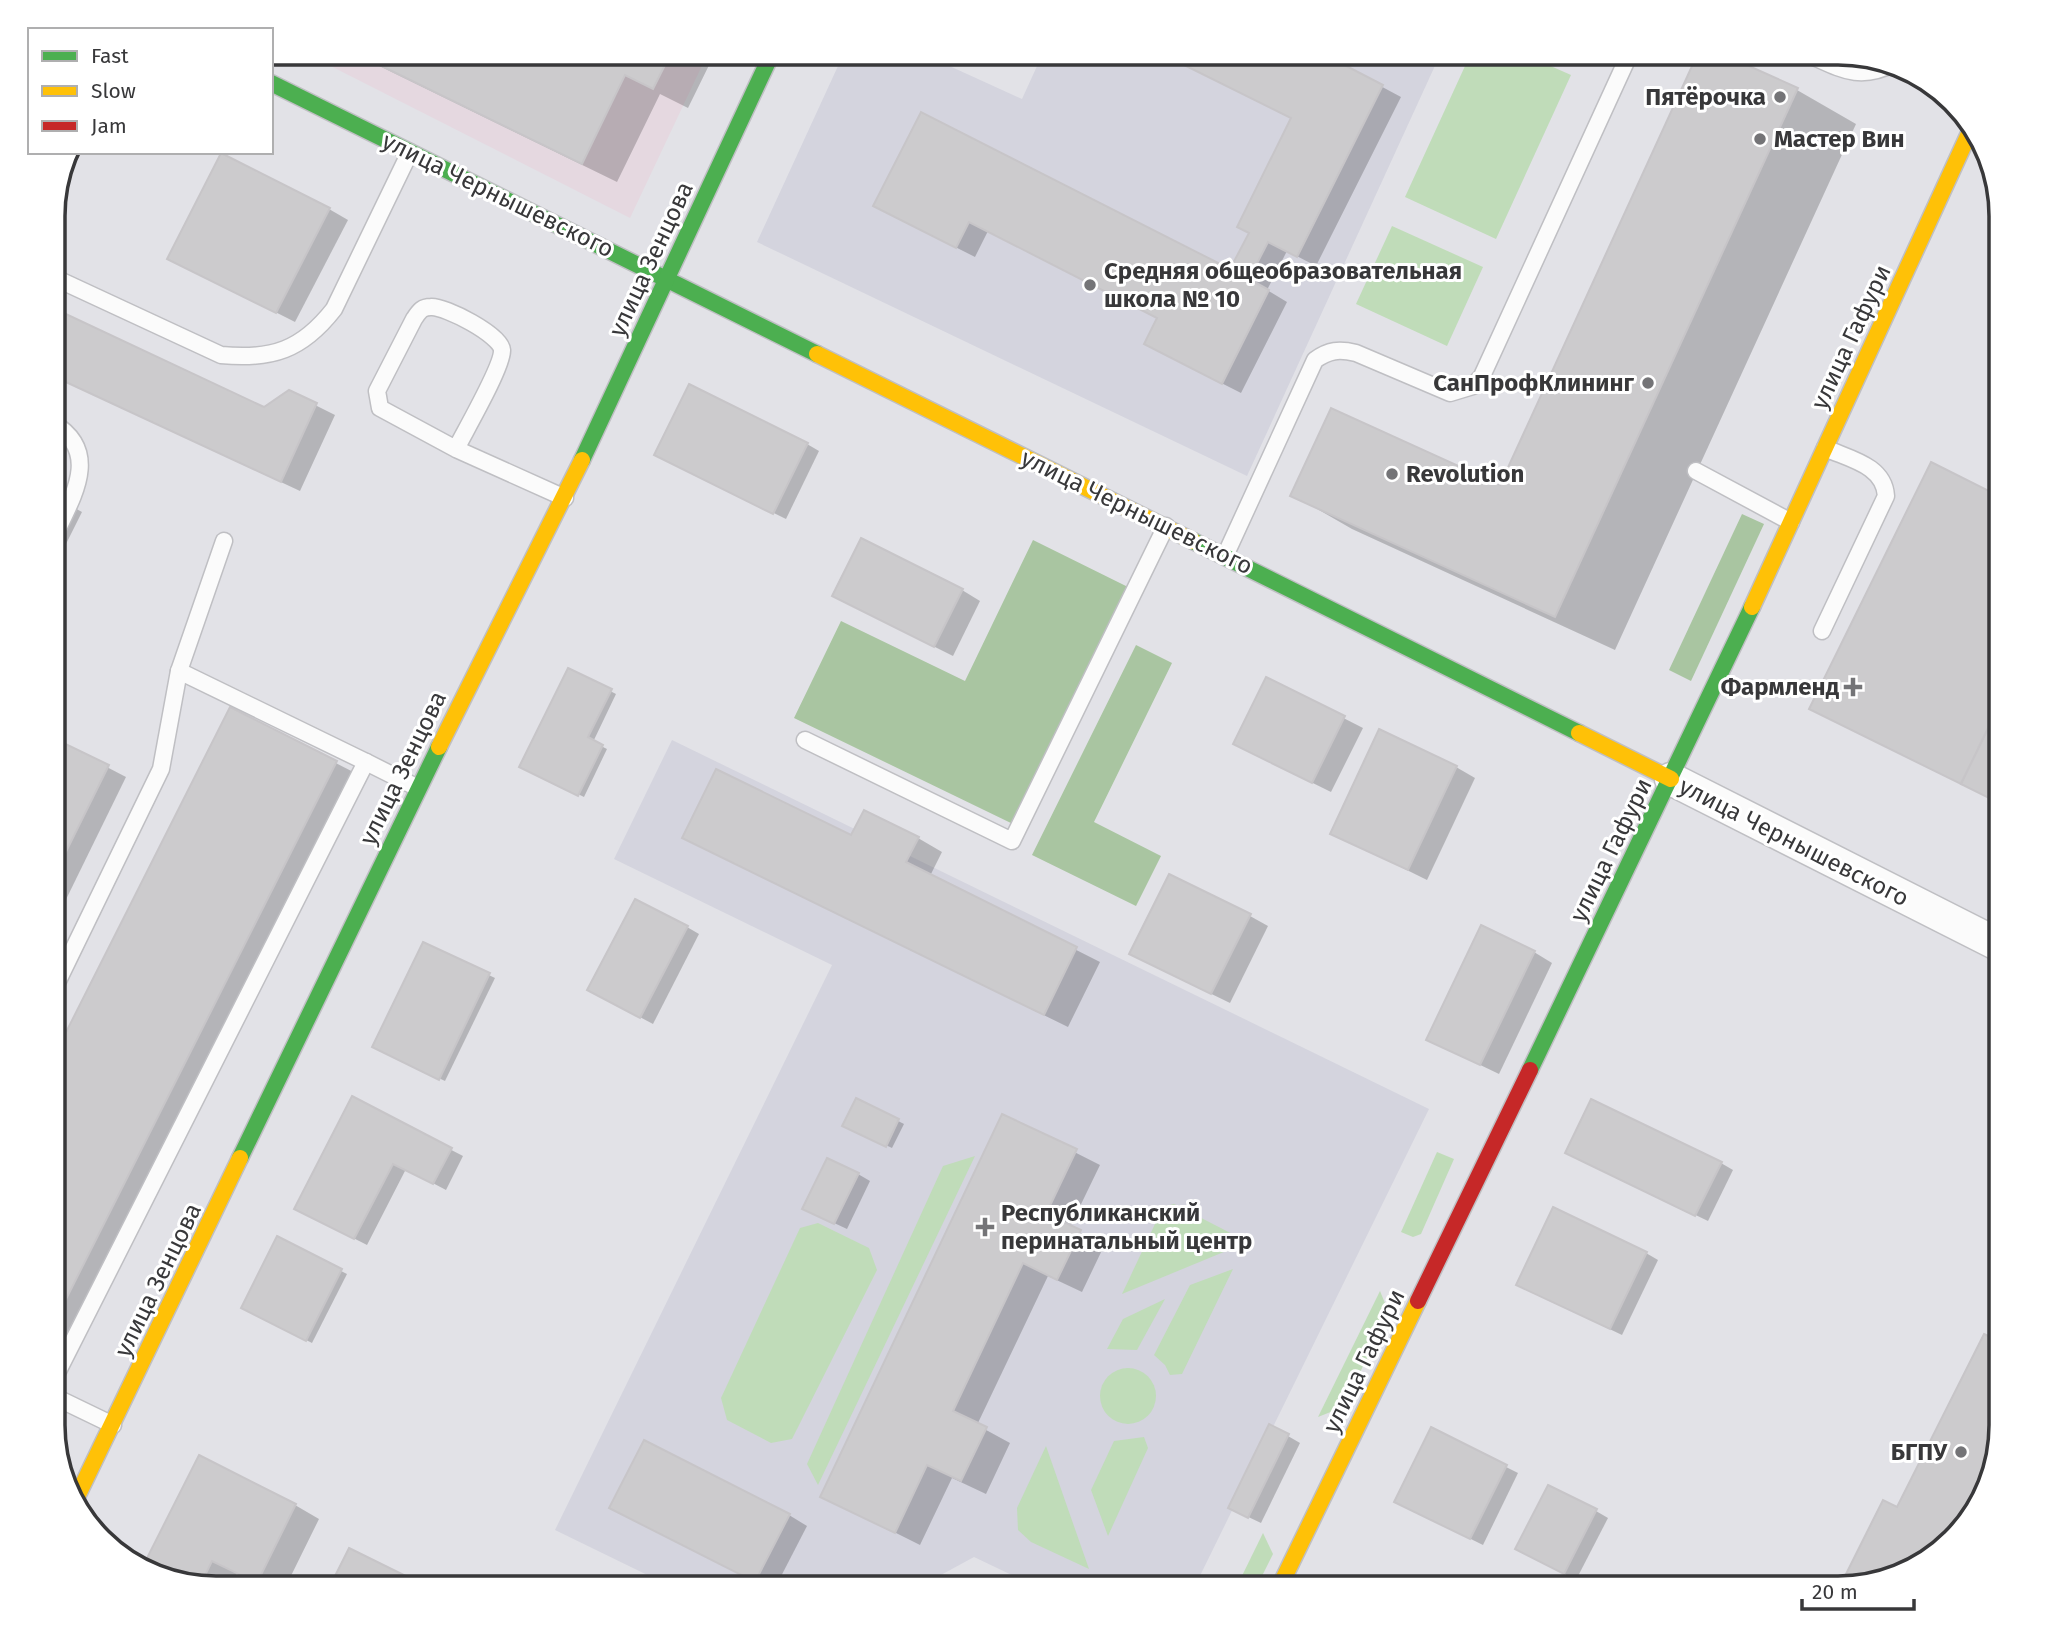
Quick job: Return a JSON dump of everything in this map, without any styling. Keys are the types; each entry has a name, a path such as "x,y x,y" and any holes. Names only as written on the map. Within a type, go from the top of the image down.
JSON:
{"street":[{"name":"улица Зенцова","path":"80,1491 418,788 565,498 766,65"},
{"name":"улица Чернышевского","path":"273,84 1166,526 1989,940"},
{"name":"улица Гафури","path":"1285,1576 1671,779 1967,137"}],"lane":[{"path":"1225,556 1315,360 1323,354 1343,350 1356,353 1450,393 1473,386 1482,376 1624,65"},
{"path":"1836,65 1858,74 1878,71"},
{"path":"65,283 221,355 250,358 275,353 296,345 321,326 334,309 410,152"},
{"path":"456,449 500,362 501,345 495,336 439,308 428,306 420,309 414,319 377,391 377,401 386,414 456,449 565,498"},
{"path":"65,432 77,446 80,473 65,510"},
{"path":"1822,631 1886,496 1885,486 1875,470 1825,448"},
{"path":"1696,471 1791,523"},
{"path":"805,740 1012,841 1166,526"},
{"path":"65,966 161,769 179,671 224,541"},
{"path":"179,671 418,788"},
{"path":"65,1357 366,762"},
{"path":"65,1402 113,1425"}],"shaded area":[{"path":"329,65 702,65 630,218"},
{"name":"Средняя общеобразовательная школа № 10","path":"838,65 947,65 1022,99 1038,65 1435,65 1247,476 757,242"},
{"path":"672,740 1429,1109 1200,1576 1014,1576 974,1557 939,1576 649,1576 555,1530 832,965 614,859"}],"green space":[{"path":"1466,65 1548,65 1571,75 1496,239 1405,197"},
{"path":"1392,226 1483,267 1447,346 1356,304"},
{"path":"1742,514 1764,524 1691,681 1669,670"},
{"path":"1033,540 1130,588 1015,825 794,718 841,621 965,681"},
{"path":"1136,645 1172,663 1094,822 1161,856 1136,906 1032,855"},
{"path":"1437,1152 1454,1159 1421,1234 1413,1237 1401,1232"},
{"path":"975,1156 818,1485 807,1464 943,1166"},
{"path":"1174,1204 1248,1242 1122,1294 1163,1207"},
{"path":"818,1223 869,1248 877,1270 792,1439 771,1443 727,1420 721,1398 800,1228"},
{"path":"1233,1269 1182,1374 1170,1375 1165,1365 1154,1355 1190,1285"},
{"path":"1380,1291 1389,1313 1343,1407 1318,1417"},
{"path":"1165,1299 1137,1350 1107,1349 1123,1319"},
{"path":"1128,1368 1139,1370 1148,1376 1154,1385 1154,1407 1148,1416 1139,1422 1128,1424 1117,1422 1108,1416 1102,1407 1100,1396 1102,1385 1108,1376 1117,1370"},
{"path":"1144,1437 1148,1448 1108,1536 1091,1490 1114,1441"},
{"path":"1046,1446 1089,1569 1031,1542 1018,1530 1017,1508"},
{"path":"1263,1533 1273,1554 1262,1576 1242,1576"}],"building":[{"path":"380,65 665,65 653,89 625,75 582,164"},
{"path":"1184,65 1344,65 1383,85 1297,257 1268,242 1249,279 1269,290 1222,384 1144,344 1157,318 969,222 956,248 873,206 921,112 1230,269 1249,233 1237,227 1291,118"},
{"path":"1692,65 1747,65 1798,88 1555,617 1290,496 1331,408 1500,485"},
{"path":"220,154 330,208 276,313 167,259"},
{"path":"65,314 264,407 289,390 317,403 281,482 65,382"},
{"path":"689,384 808,443 773,514 654,455"},
{"path":"1931,462 1989,491 1989,727 1961,784 1809,709"},
{"path":"861,538 963,589 934,647 832,596"},
{"path":"568,668 612,689 588,737 603,745 578,796 519,767"},
{"path":"1266,677 1345,716 1312,783 1233,744"},
{"path":"230,707 337,761 65,1301 65,1034"},
{"path":"1989,727 1989,798 1961,784"},
{"path":"1379,729 1457,766 1408,870 1330,834"},
{"path":"65,744 109,765 65,854"},
{"path":"716,769 851,835 864,810 919,837 906,862 1077,947 1044,1015 682,838"},
{"path":"1169,874 1251,914 1211,994 1129,954"},
{"path":"635,899 688,926 640,1018 587,990"},
{"path":"1481,925 1535,951 1480,1065 1426,1040"},
{"path":"423,942 490,973 439,1080 372,1047"},
{"path":"352,1096 452,1148 433,1184 393,1164 354,1239 294,1209"},
{"path":"856,1098 899,1119 886,1147 842,1126"},
{"path":"1591,1099 1722,1162 1695,1216 1565,1153"},
{"path":"1002,1114 1077,1149 1046,1214 1081,1230 1057,1280 1023,1263 953,1411 987,1427 961,1481 927,1465 895,1533 820,1497"},
{"path":"827,1158 859,1173 834,1224 802,1209"},
{"path":"1553,1207 1647,1252 1610,1329 1516,1285"},
{"path":"277,1236 342,1269 306,1341 241,1308"},
{"name":"БГПУ","path":"1984,1334 1989,1336 1988,1445 1981,1474 1969,1501 1952,1525 1922,1551 1887,1568 1845,1576 1883,1500 1897,1507"},
{"path":"1269,1424 1289,1434 1248,1518 1228,1508"},
{"path":"1431,1427 1507,1465 1470,1539 1394,1502"},
{"path":"644,1440 790,1514 758,1576 743,1576 609,1508"},
{"path":"199,1455 296,1504 260,1576 243,1576 212,1561 205,1575 196,1575 146,1559"},
{"path":"1548,1485 1597,1509 1564,1574 1515,1549"},
{"path":"349,1548 406,1576 335,1576"}],"traffic: fast":[{"path":"582,460 766,65"},
{"path":"273,84 817,354"},
{"path":"1193,541 1579,733"},
{"path":"1530,1070 1752,607"},
{"path":"240,1158 439,747"}],"traffic: slow":[{"path":"1752,607 1967,137"},
{"path":"817,354 1193,541"},
{"path":"439,747 582,460"},
{"path":"1579,733 1671,779"},
{"path":"80,1491 240,1158"},
{"path":"1285,1576 1418,1301"}],"traffic: jam":[{"path":"1418,1301 1530,1070"}],"place":[{"name":"Пятёрочка","path":"1780,97"},
{"name":"Мастер Вин","path":"1760,139"},
{"name":"Средняя общеобразовательная школа № 10","path":"1090,285"},
{"name":"СанПрофКлининг","path":"1648,383"},
{"name":"Revolution","path":"1392,474"},
{"name":"Фармленд","path":"1853,687"},
{"name":"Республиканский перинатальный центр","path":"985,1227"},
{"name":"БГПУ","path":"1961,1452"}]}
